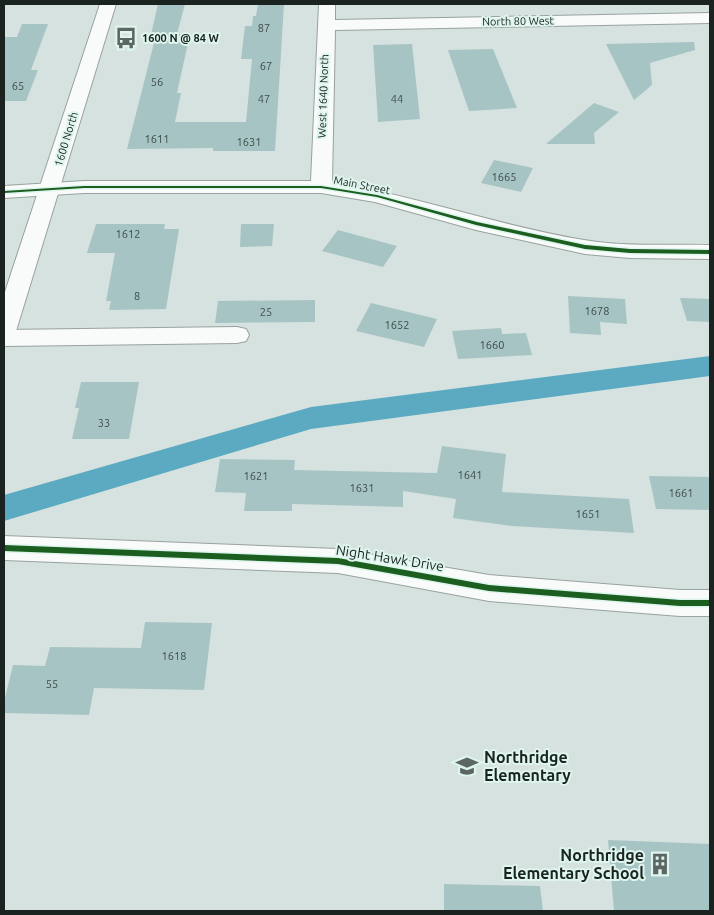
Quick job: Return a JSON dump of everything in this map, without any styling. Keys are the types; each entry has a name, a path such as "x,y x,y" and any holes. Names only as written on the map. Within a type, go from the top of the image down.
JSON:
{"street":[{"name":"1600 North","path":"4,331 108,4"},
{"name":"West 1640 North","path":"320,187 327,4"},
{"name":"North 80 West","path":"326,25 708,23"},
{"name":"Main Street","path":"4,192 50,188 320,187 377,196 476,223 585,247 630,251 710,252"},
{"path":"4,338 237,336"},
{"name":"Night Hawk Drive","path":"4,548 338,561 489,588 680,603 710,603"}],"building":[{"path":"158,4 185,4 177,34 190,34 177,93 181,93 175,122 246,122 252,59 241,59 245,26 252,26 253,16 256,16 258,4 284,4 275,151 213,151 213,148 127,149 155,39 150,39"},
{"path":"22,24 48,24 31,70 38,70 26,101 4,101 4,37 17,37"},
{"path":"694,42 695,50 650,63 652,85 634,100 606,44"},
{"path":"412,44 420,119 378,122 373,45"},
{"path":"493,49 517,108 469,111 448,50"},
{"path":"594,103 619,112 594,133 595,144 546,144"},
{"path":"494,160 533,168 521,192 481,183"},
{"path":"96,224 165,224 164,229 179,229 166,309 109,310 111,301 106,301 115,253 87,253"},
{"path":"241,224 274,224 272,246 240,247"},
{"path":"338,230 397,246 383,267 322,251"},
{"path":"568,296 625,299 627,324 600,322 601,335 570,333"},
{"path":"680,298 710,299 710,322 687,321"},
{"path":"315,300 315,322 215,323 218,301"},
{"path":"371,303 437,319 424,347 356,331"},
{"path":"501,328 502,334 526,333 532,355 458,359 452,331"},
{"path":"81,382 139,382 129,439 72,439 79,408 75,408"},
{"path":"442,446 506,454 502,492 629,499 634,533 512,526 453,518 456,499 403,491 403,507 292,504 292,511 244,511 246,493 215,492 220,459 295,460 294,470 437,473"},
{"path":"649,476 710,477 710,510 656,509"},
{"path":"145,622 212,623 204,690 94,688 89,715 4,713 4,702 13,665 45,666 50,647 141,648"},
{"name":"Northridge Elementary School","path":"608,840 710,844 710,911 614,911"},
{"path":"444,884 540,886 543,911 444,911"}],"waterway":[{"path":"4,508 311,418 710,366"}],"cycle path":[{"path":"4,192 84,187 321,187 377,196 476,223 585,247 630,251 710,252"},
{"path":"4,548 338,561 489,588 680,603 710,603"}],"place":[{"name":"1600 N @ 84 W","path":"126,38"},
{"name":"Northridge Elementary","path":"467,766"},
{"name":"Northridge Elementary School","path":"660,864"}]}
